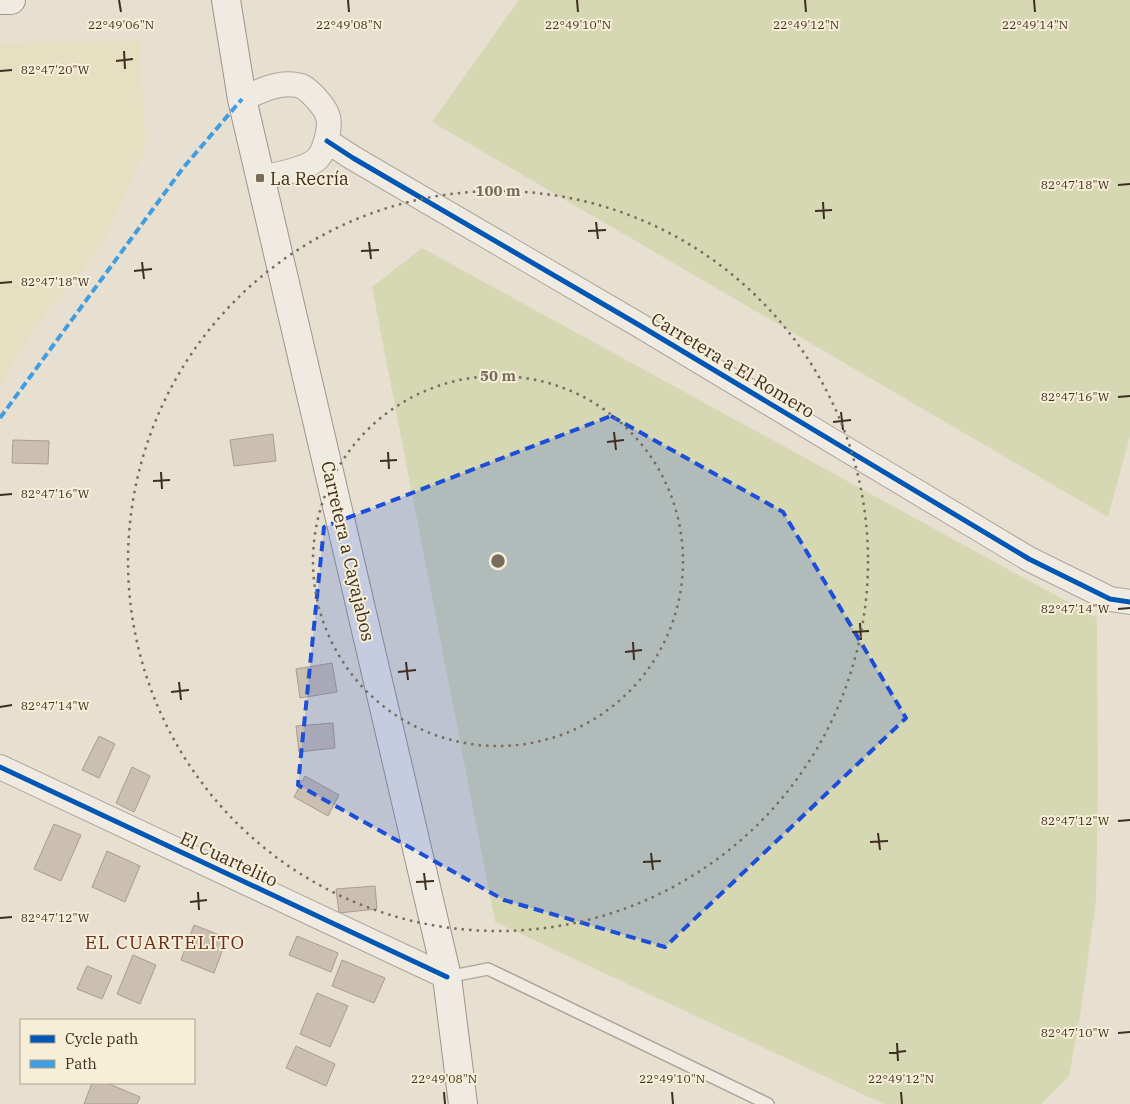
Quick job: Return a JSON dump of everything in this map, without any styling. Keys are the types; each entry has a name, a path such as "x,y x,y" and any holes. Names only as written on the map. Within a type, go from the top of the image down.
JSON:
{"main road":[{"path":"0,0 11,0"},
{"name":"Carretera a Cayajabos","path":"226,0 242,99 447,976 463,1104"}],"street":[{"path":"242,99 275,85 300,86 314,96 328,117 327,141 318,158 300,168 260,178"},
{"name":"Carretera a El Romero","path":"327,141 639,325 1029,559 1110,599 1130,602"},
{"name":"El Cuartelito","path":"0,767 447,976"}],"lane":[{"path":"447,976 488,970 768,1104"}],"highlighted area":[{"path":"611,416 783,512 906,718 665,947 504,900 298,785 324,527"}],"shaded area":[{"path":"139,40 146,147 102,245 36,325 0,385 0,43"}],"green space":[{"path":"519,0 1130,0 1130,436 1108,517 432,122"},
{"path":"422,248 1097,618 1098,790 1096,901 1080,1016 1069,1076 1041,1104 884,1104 495,922 372,287"}],"building":[{"path":"273,434 276,461 234,466 230,440"},
{"path":"13,440 49,441 48,464 12,463"},
{"path":"332,663 337,692 300,698 296,669"},
{"path":"333,723 335,748 299,752 296,726"},
{"path":"99,736 115,744 99,778 82,770"},
{"path":"132,767 150,776 134,812 116,803"},
{"path":"305,776 339,795 328,816 294,797"},
{"path":"54,824 81,835 61,881 34,869"},
{"path":"107,851 140,866 125,902 92,887"},
{"path":"375,886 377,909 339,913 336,889"},
{"path":"194,925 227,938 214,973 181,960"},
{"path":"297,936 338,953 331,972 289,955"},
{"path":"133,955 156,965 140,1004 117,994"},
{"path":"342,960 385,978 374,1003 332,986"},
{"path":"87,966 112,976 102,999 77,989"},
{"path":"317,993 348,1006 330,1047 300,1034"},
{"path":"296,1046 335,1064 326,1086 286,1068"},
{"path":"92,1084 109,1084 140,1097 137,1104 84,1104"}],"marked path":[{"path":"0,418 183,168 242,99"}],"cycle path":[{"path":"327,141 639,325 1029,559 1110,599 1130,602"},
{"path":"0,767 447,977"}],"place":[{"name":"La Recría","path":"260,178"}],"district":[{"name":"EL CUARTELITO","path":"165,942"}]}
